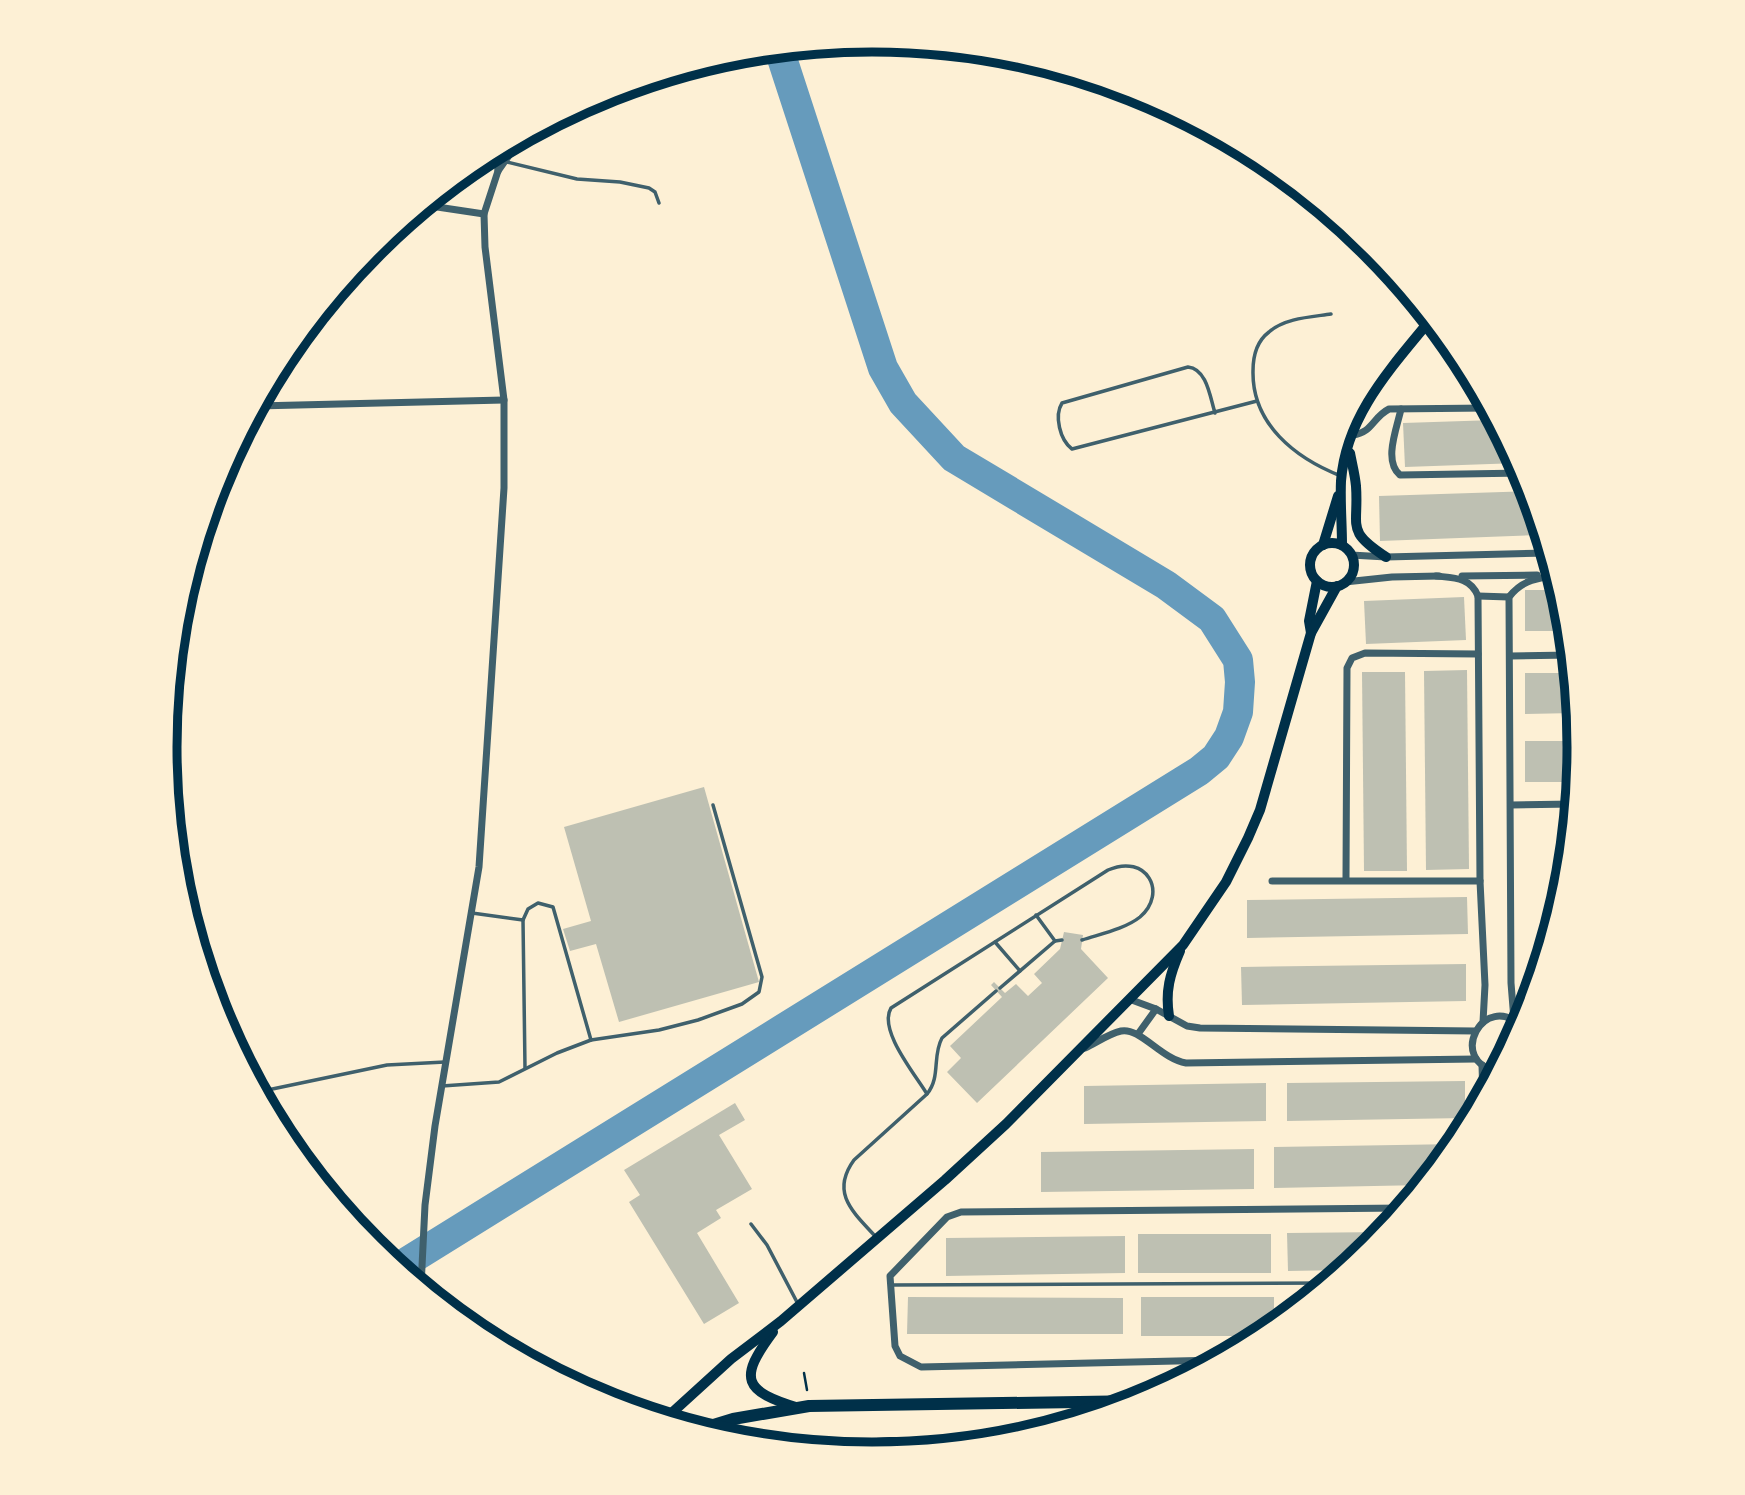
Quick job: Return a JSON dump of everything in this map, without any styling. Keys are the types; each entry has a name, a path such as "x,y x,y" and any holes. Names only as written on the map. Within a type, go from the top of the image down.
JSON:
{"highway":[{"path":"716,1424 804,1407 1109,1401"}],"main road":[{"path":"1341,584 1330,587 1312,576 1312,555 1322,545 1351,441 1371,395 1425,326"},
{"path":"1351,441 1356,488 1356,528 1366,542 1386,557"},
{"path":"1342,480 1342,545"},
{"path":"672,1413 731,1359 781,1321 877,1239 1006,1124 1183,945 1226,882 1260,810 1311,633 1353,569 1351,555 1342,545 1322,545"},
{"path":"1311,633 1309,621 1317,581"},
{"path":"1169,1016 1168,982 1183,945"},
{"path":"781,1321 756,1354 750,1374 752,1384 771,1400 804,1407"}],"street":[{"path":"421,1276 425,1205 445,1062 479,867 504,488 504,400 485,247 484,214 498,171 508,156"},
{"path":"497,163 498,171"},
{"path":"436,207 484,214"},
{"path":"268,406 504,400"},
{"path":"1351,441 1369,430 1382,412 1389,409 1478,408"},
{"path":"1401,409 1391,460 1394,470 1400,475 1511,473"},
{"path":"1351,555 1386,557 1540,553"},
{"path":"1341,584 1392,576 1546,575"},
{"path":"1436,576 1466,580 1474,586 1478,596 1480,881 1485,985 1483,1022"},
{"path":"1514,1016 1511,983 1509,597 1517,587 1528,580 1546,577"},
{"path":"1478,596 1509,597"},
{"path":"1346,879 1347,668 1352,658 1365,653 1478,654"},
{"path":"1510,656 1562,655"},
{"path":"1511,805 1565,804"},
{"path":"1272,880 1480,881"},
{"path":"1129,999 1156,1009 1187,1026 1200,1028 1475,1031"},
{"path":"1138,1034 1156,1009"},
{"path":"1481,1082 1479,1062 1472,1041 1475,1031 1483,1022 1498,1016 1512,1020"},
{"path":"1077,1052 1121,1031 1132,1031 1174,1061 1186,1063 1479,1062 1489,1067"},
{"path":"1199,1360 921,1367 901,1356 895,1346 890,1276 947,1217 961,1212 1393,1208"}],"lane":[{"path":"505,161 577,179 620,182 649,188 655,192 659,203"},
{"path":"1331,314 1285,322 1267,332 1253,355 1252,381 1260,413 1282,439 1303,456 1342,480"},
{"path":"1215,412 1202,373 1196,368 1188,367 1062,403 1058,412 1063,439 1072,449 1215,412 1257,401"},
{"path":"442,1086 499,1082 591,1040 659,1030 698,1020 742,1004 758,992 762,977 713,805"},
{"path":"927,1094 888,1028 891,1008 1115,866 1132,865 1146,873 1152,892 1144,912 1133,921 1082,940"},
{"path":"525,1069 523,920 528,909 538,903 553,907 591,1040"},
{"path":"471,913 523,920"},
{"path":"1036,915 1055,941"},
{"path":"877,1239 848,1205 843,1193 846,1171 854,1160 927,1094 935,1082 938,1047 942,1038 1055,941 1062,940"},
{"path":"995,942 1020,971"},
{"path":"268,1090 387,1065 445,1062"},
{"path":"751,1224 766,1245 799,1306"},
{"path":"891,1285 1315,1283"}],"path":[{"path":"804,1373 804,1407"}],"building":[{"path":"1485,420 1507,463 1405,467 1403,423"},
{"path":"1519,491 1534,535 1380,541 1379,496"},
{"path":"1525,590 1549,590 1557,631 1525,631"},
{"path":"1464,597 1466,640 1366,644 1364,601"},
{"path":"1467,670 1469,869 1426,870 1424,671"},
{"path":"1362,672 1405,672 1407,871 1364,871"},
{"path":"1525,673 1563,673 1566,713 1525,714"},
{"path":"1525,741 1568,741 1566,782 1525,782"},
{"path":"704,787 759,982 619,1022 596,944 570,951 563,929 591,921 564,827"},
{"path":"1467,897 1468,934 1247,938 1247,900"},
{"path":"1064,932 1083,935 1081,949 1108,978 977,1103 947,1072 961,1058 950,1046 1002,997 991,985 994,982 1005,993 1016,984 1028,996 1042,983 1034,974 1060,949"},
{"path":"1466,964 1466,1001 1242,1005 1241,967"},
{"path":"1465,1081 1465,1110 1460,1118 1287,1121 1287,1083"},
{"path":"1266,1083 1266,1121 1084,1124 1084,1086"},
{"path":"735,1103 745,1120 719,1135 752,1189 716,1210 721,1218 697,1233 739,1303 704,1324 629,1202 640,1195 624,1170"},
{"path":"1443,1144 1412,1185 1274,1188 1274,1147"},
{"path":"1254,1149 1254,1189 1041,1192 1041,1152"},
{"path":"1370,1232 1331,1270 1288,1271 1287,1233"},
{"path":"1138,1234 1271,1234 1271,1273 1138,1273"},
{"path":"1125,1236 1125,1273 946,1276 946,1238"},
{"path":"908,1297 1123,1298 1123,1334 907,1334"},
{"path":"1141,1297 1274,1297 1274,1314 1241,1336 1141,1336"}],"waterway":[{"path":"406,1262 1199,771 1216,757 1229,737 1238,712 1238,660 1212,619 1166,585 954,458 903,403 883,368 782,58"}]}
